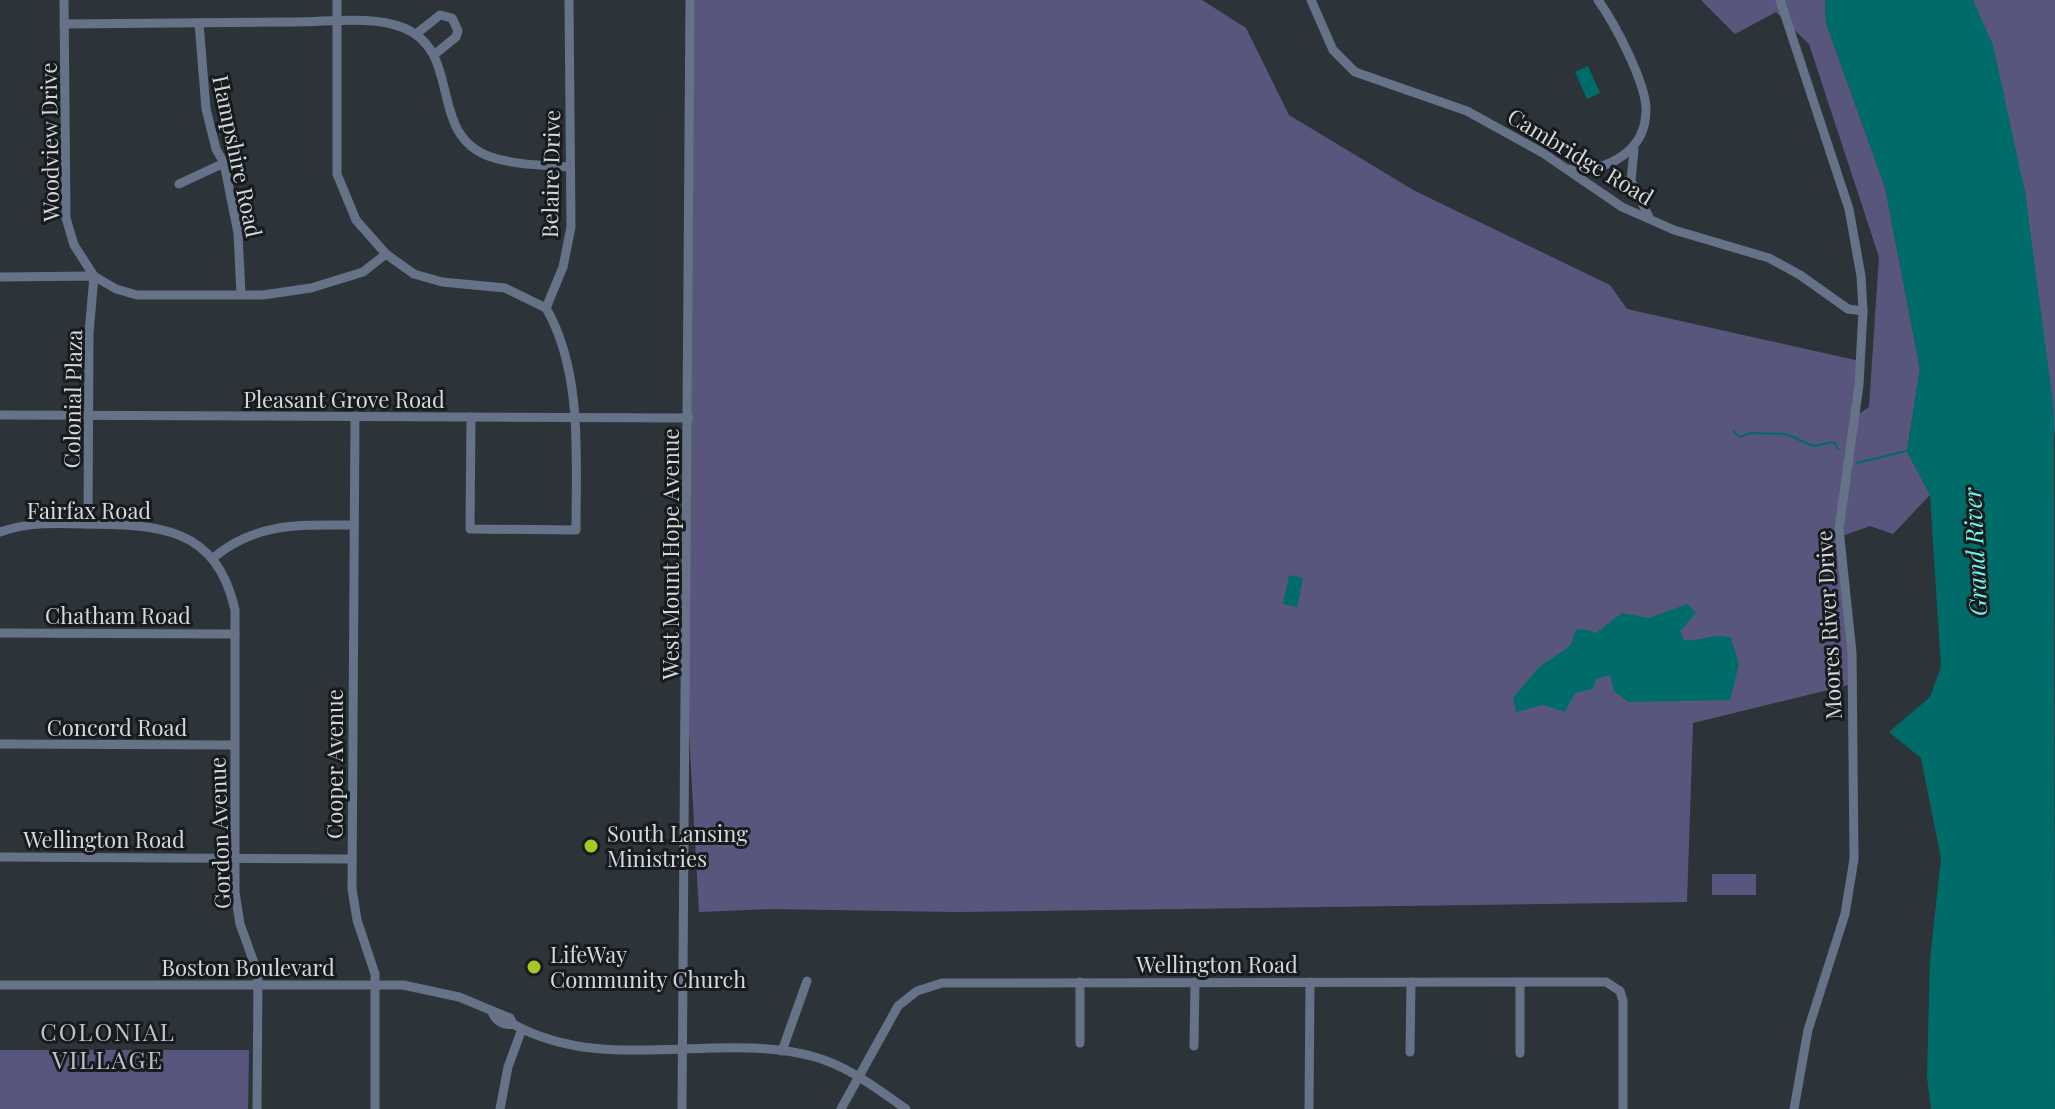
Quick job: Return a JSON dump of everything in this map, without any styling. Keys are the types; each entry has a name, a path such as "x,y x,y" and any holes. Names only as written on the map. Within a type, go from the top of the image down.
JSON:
{"street":[{"name":"Woodview Drive","path":"64,0 66,218 74,245 94,276"},
{"path":"337,0 337,174 356,220 386,254 414,274 442,282 505,288 546,308 558,330 569,368 574,416 576,530 470,529 471,417"},
{"name":"Belaire Drive","path":"546,308 563,267 571,227 569,0"},
{"name":"West Mount Hope Avenue","path":"682,1109 690,0"},
{"name":"Cambridge Road","path":"1311,0 1333,50 1355,72 1467,111 1570,169 1622,207 1651,220 1769,258 1800,275 1848,309 1863,311"},
{"path":"1598,0 1643,91 1645,115 1630,162 1631,181 1641,208 1651,220"},
{"name":"Moores River Drive","path":"1780,0 1849,209 1861,276 1863,311 1859,385 1839,529 1852,653 1854,859 1845,914 1808,1030 1794,1109"},
{"path":"416,34 440,15 452,18 456,37 435,54"},
{"path":"64,24 382,22 416,34 435,54 451,118 467,140 488,156 569,167"},
{"name":"Hampshire Road","path":"199,23 206,109 224,163 238,233 241,295"},
{"path":"1570,169 1585,171 1609,165 1630,152 1636,142"},
{"path":"179,184 224,163"},
{"path":"0,277 94,276 116,289 137,295 241,295 311,288 363,272 386,254"},
{"name":"Colonial Plaza","path":"88,524 89,333 94,276"},
{"name":"Pleasant Grove Road","path":"0,415 689,418"},
{"name":"Cooper Avenue","path":"355,416 352,859 357,920 376,985 375,1109"},
{"name":"Fairfax Road","path":"0,532 50,523 162,527 193,541 213,558"},
{"path":"213,558 230,543 273,527 353,525"},
{"name":"Gordon Avenue","path":"213,558 230,591 235,634 233,858 240,924 258,985 257,1109"},
{"name":"Chatham Road","path":"0,633 235,634"},
{"name":"Concord Road","path":"0,744 234,745"},
{"name":"Wellington Road","path":"0,857 352,859"},
{"path":"782,1051 807,981"},
{"name":"Wellington Road","path":"841,1109 889,1019 917,991 960,982 1606,982 1620,991 1623,1109"},
{"path":"1080,982 1080,1043"},
{"path":"1194,1046 1195,982"},
{"path":"1309,1109 1310,982"},
{"path":"1410,1052 1411,982"},
{"path":"1520,982 1520,1053"},
{"name":"Boston Boulevard","path":"0,985 376,985 428,989 459,997 510,1018 518,1026 590,1049 782,1051 816,1058 858,1076 906,1109"},
{"path":"500,1109 518,1026"}],"shaded area":[{"path":"690,0 1202,0 1246,28 1289,115 1415,191 1610,285 1627,309 1864,362 1857,415 1869,407 1879,257 1809,44 1776,12 1735,34 1701,0 1825,0 1826,23 1885,187 1920,369 1907,451 1930,495 1893,534 1870,526 1842,536 1857,683 1693,723 1687,902 955,912 771,909 699,912 687,696"},
{"path":"1973,0 2055,0 2055,436 2025,192"},
{"path":"1712,874 1756,874 1756,895 1712,895"},
{"path":"0,1050 249,1050 248,1109 0,1109"}],"water":[{"name":"Grand River","path":"1825,0 1973,0 1993,45 2025,192 2054,410 2055,1109 1931,1109 1927,1077 1930,960 1941,858 1921,758 1889,732 1930,697 1941,667 1930,495 1907,451 1920,369 1885,187 1826,23"},
{"path":"1588,66 1600,93 1587,99 1575,72"},
{"path":"1289,575 1303,578 1297,607 1283,604"},
{"path":"1687,604 1696,613 1680,631 1684,640 1719,636 1731,638 1739,664 1730,700 1628,702 1614,691 1610,675 1596,679 1593,689 1575,693 1565,712 1543,705 1516,712 1513,698 1539,667 1570,646 1576,630 1596,633 1622,613 1649,618"}],"waterway":[{"path":"1733,431 1740,437 1751,433 1786,434 1813,446 1834,442 1838,449"},
{"path":"1857,463 1906,451"}],"place":[{"name":"South Lansing Ministries","path":"591,846"},
{"name":"LifeWay Community Church","path":"534,967"}],"district":[{"name":"COLONIAL VILLAGE","path":"108,1045"}]}
